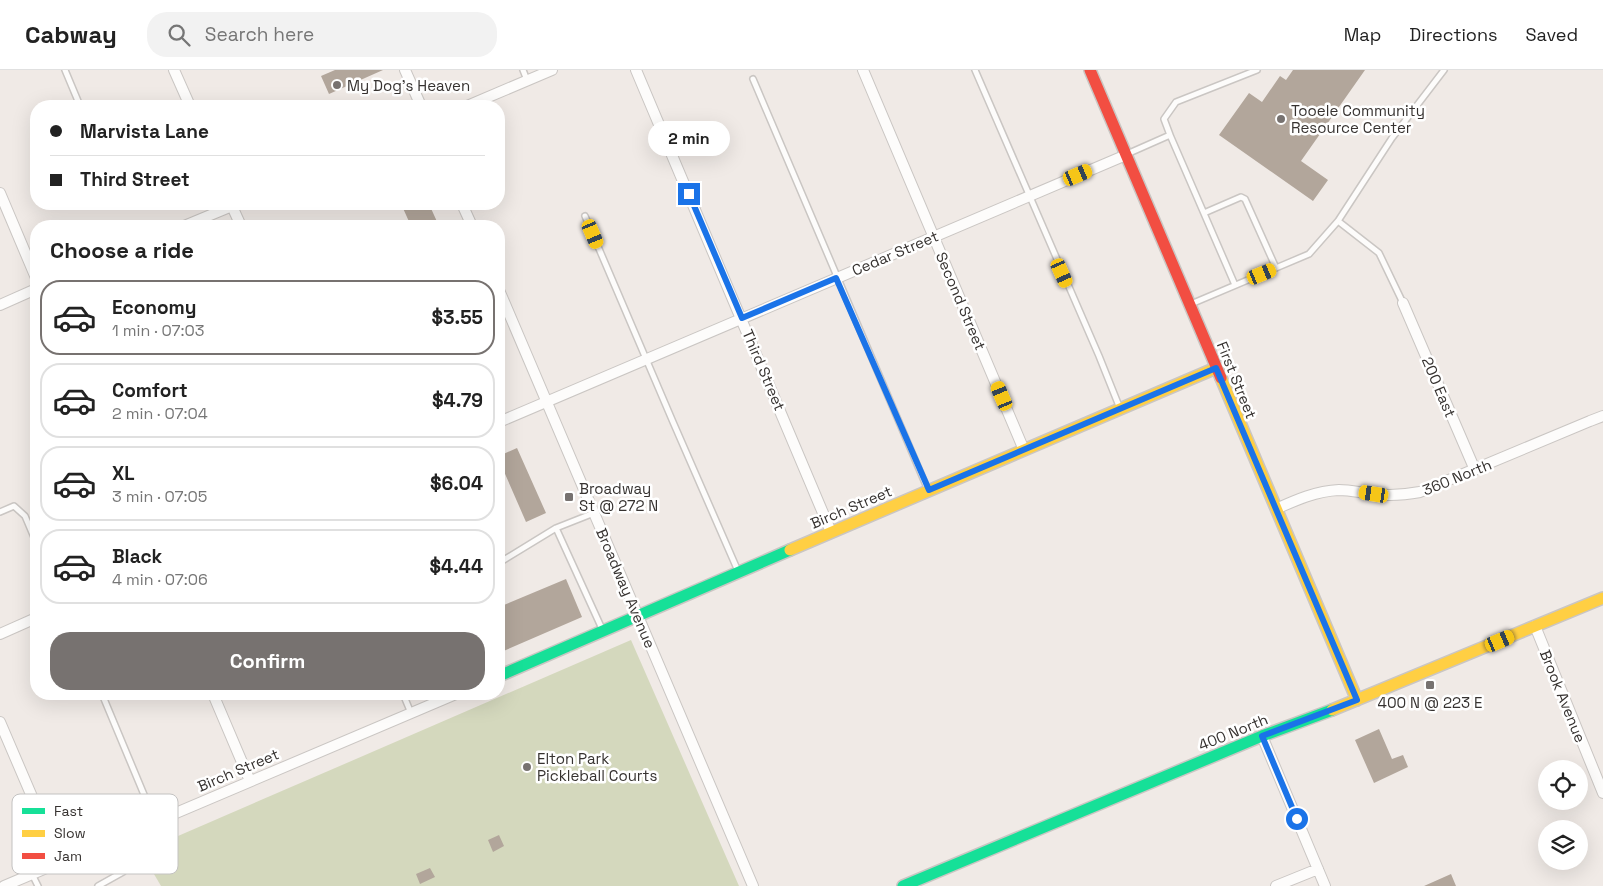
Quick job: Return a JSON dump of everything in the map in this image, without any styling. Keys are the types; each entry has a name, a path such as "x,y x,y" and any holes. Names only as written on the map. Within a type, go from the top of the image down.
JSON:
{"street":[{"path":"174,70 187,100"},
{"path":"405,70 418,100"},
{"path":"482,100 552,70"},
{"name":"Third Street","path":"636,70 831,532"},
{"name":"Second Street","path":"862,70 1024,450"},
{"name":"First Street","path":"1090,70 1357,700"},
{"name":"Cedar Street","path":"505,419 1126,155"},
{"path":"0,193 30,264"},
{"path":"198,220 220,210"},
{"path":"0,304 30,292"},
{"name":"200 East","path":"1403,303 1475,470"},
{"name":"Broadway Avenue","path":"505,304 753,886"},
{"name":"Birch Street","path":"505,673 637,615 1216,368"},
{"name":"360 North","path":"1276,509 1306,496 1329,491 1351,491 1387,496 1420,492 1603,416"},
{"name":"400 North","path":"903,886 1262,736 1357,700 1603,598"},
{"path":"0,634 30,621"},
{"name":"Brook Avenue","path":"1535,626 1603,794"},
{"path":"216,700 250,781"},
{"name":"Birch Street","path":"178,812 442,700"},
{"path":"0,722 31,794"},
{"path":"1262,736 1325,886"},
{"path":"1276,886 1318,869"},
{"name":"Birch Street","path":"4,886 32,874"}],"lane":[{"path":"65,70 78,100"},
{"path":"523,70 528,81"},
{"path":"975,70 1099,356 1120,409"},
{"path":"1235,285 1164,119 1176,102 1257,70"},
{"path":"1190,304 1309,254 1338,221 1392,138 1444,70"},
{"path":"753,79 836,278 929,490"},
{"path":"1126,155 1170,135"},
{"path":"1204,213 1241,197 1245,199 1276,268"},
{"path":"585,216 739,572"},
{"path":"1338,221 1378,254 1403,303"},
{"path":"0,512 14,506 25,516 30,528"},
{"path":"505,560 556,528 594,512"},
{"path":"556,528 604,631"},
{"path":"105,700 144,794"},
{"path":"406,700 411,713"},
{"path":"32,874 38,886"},
{"path":"98,886 119,874"}],"green space":[{"path":"631,640 739,886 161,886 154,874 178,874 178,836 492,700 505,700 505,695"}],"building":[{"name":"My Dog's Heaven","path":"335,70 383,70 329,94 321,76"},
{"name":"Tooele Community Resource Center","path":"1293,70 1365,70 1301,161 1328,180 1313,201 1219,135 1249,93 1262,102 1280,76 1286,80"},
{"path":"404,210 432,210 436,220 408,220"},
{"path":"517,448 546,513 526,522 505,474 505,453"},
{"path":"566,579 582,617 505,650 505,604"},
{"path":"1379,729 1392,759 1403,755 1408,767 1374,783 1355,740"},
{"path":"499,835 504,846 493,852 488,840"},
{"path":"430,868 435,877 420,884 416,874"},
{"path":"1451,874 1456,886 1424,886"}],"traffic: fast":[{"path":"505,673 790,550"},
{"path":"903,886 1262,736 1332,710"}],"traffic: slow":[{"path":"790,550 1216,368"},
{"path":"1221,378 1357,700"},
{"path":"1332,710 1603,598"}],"traffic: jam":[{"path":"1090,70 1221,378"}],"place":[{"name":"My Dog's Heaven","path":"337,85"},
{"name":"Tooele Community Resource Center","path":"1281,119"},
{"name":"Broadway St @ 272 N","path":"569,497"},
{"name":"400 N @ 223 E","path":"1430,685"},
{"name":"Elton Park Pickleball Courts","path":"527,767"}],"route":[{"path":"689,194 742,318 836,278 929,490 1216,368 1357,700 1262,736 1297,819"}]}
